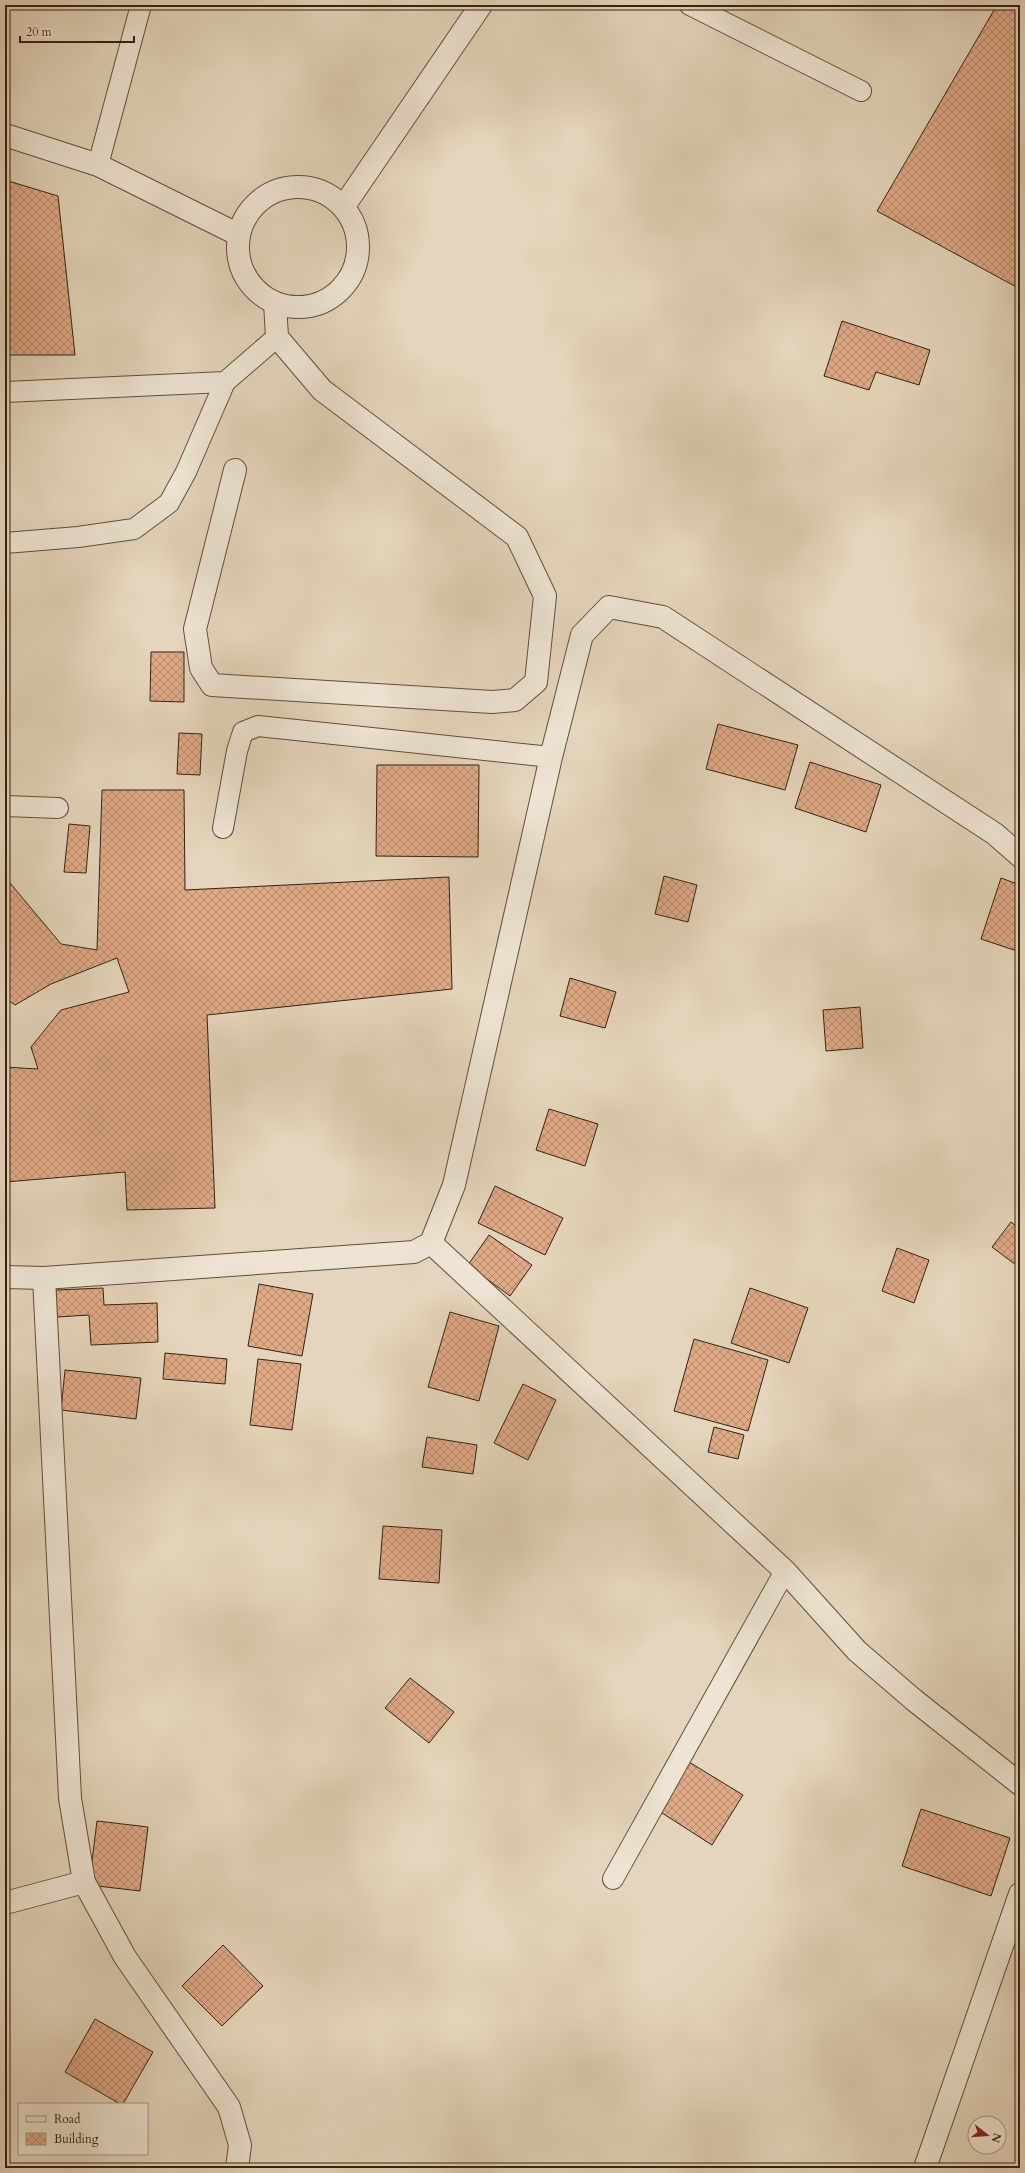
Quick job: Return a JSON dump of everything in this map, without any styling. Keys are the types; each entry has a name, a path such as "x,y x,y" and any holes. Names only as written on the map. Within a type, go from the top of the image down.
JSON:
{"street":[{"path":"344,206 481,5"},
{"path":"5,135 98,165 239,235"},
{"path":"292,186 311,187 329,194 344,206 354,223 359,243 356,264 348,282 333,297 315,305 295,308 275,303 258,292 245,276 238,256 239,235 246,217 257,202 273,191 292,186"},
{"path":"236,470 195,629 201,668 212,685 492,702 515,700 536,682 545,596 517,537 322,390 277,337 275,303"},
{"path":"5,1277 44,1278 414,1252 432,1243 454,1185 551,757 582,635 609,607 663,617 995,834 1020,856"},
{"path":"432,1243 785,1571 856,1651 1020,1784"},
{"path":"44,1278 70,1798 84,1882 125,1957 229,2107 240,2145 238,2168"},
{"path":"5,1903 84,1882"},
{"path":"925,2168 1020,1894"}],"lane":[{"path":"98,165 141,5"},
{"path":"690,5 861,91"},
{"path":"5,543 78,537 134,530 169,504 186,472 225,382 277,337"},
{"path":"5,392 225,382"},
{"path":"223,828 237,751 243,732 258,726 551,757"},
{"path":"5,806 58,808"},
{"path":"613,1879 785,1571"}],"building":[{"path":"997,5 1020,5 1020,289 877,211"},
{"path":"5,180 58,196 75,355 5,355"},
{"path":"842,321 930,350 919,385 876,372 869,390 824,376"},
{"path":"151,652 184,652 184,702 150,701"},
{"path":"718,724 798,745 785,790 706,769"},
{"path":"179,733 202,734 200,775 177,774"},
{"path":"810,762 881,785 866,832 795,808"},
{"path":"377,765 479,765 478,857 376,856"},
{"path":"102,790 184,790 185,890 449,877 452,989 207,1015 215,1208 127,1210 125,1172 5,1182 5,1067 38,1069 31,1047 61,1010 129,992 117,958 51,984 15,1005 5,998 5,877 61,944 97,950"},
{"path":"69,824 90,826 86,873 64,872"},
{"path":"664,876 697,885 688,922 655,914"},
{"path":"1001,878 1020,885 1020,952 981,939"},
{"path":"570,978 616,992 605,1028 560,1016"},
{"path":"860,1007 863,1048 826,1051 823,1010"},
{"path":"549,1109 598,1124 585,1166 536,1150"},
{"path":"495,1186 563,1218 545,1255 478,1223"},
{"path":"1011,1222 1020,1229 1020,1268 992,1247"},
{"path":"489,1235 532,1265 510,1296 468,1265"},
{"path":"897,1248 929,1260 914,1303 882,1291"},
{"path":"259,1284 313,1294 302,1356 248,1346"},
{"path":"103,1288 104,1305 157,1303 158,1342 91,1345 89,1315 57,1317 56,1290"},
{"path":"750,1288 808,1308 789,1363 731,1343"},
{"path":"450,1312 499,1326 479,1401 428,1387"},
{"path":"694,1339 768,1360 748,1431 674,1411"},
{"path":"165,1353 227,1359 225,1384 163,1379"},
{"path":"258,1359 301,1364 292,1430 250,1425"},
{"path":"65,1370 141,1378 136,1419 61,1410"},
{"path":"523,1384 556,1400 528,1460 494,1443"},
{"path":"714,1427 744,1435 738,1459 708,1452"},
{"path":"427,1437 477,1445 473,1474 422,1467"},
{"path":"383,1526 442,1530 439,1583 379,1579"},
{"path":"410,1678 454,1712 429,1743 385,1708"},
{"path":"689,1762 743,1795 712,1845 659,1811"},
{"path":"921,1809 1010,1838 991,1896 902,1866"},
{"path":"97,1821 148,1827 140,1891 89,1885"},
{"path":"223,1945 263,1986 222,2026 182,1986"},
{"path":"95,2019 153,2052 124,2103 118,2103 65,2072"}]}
